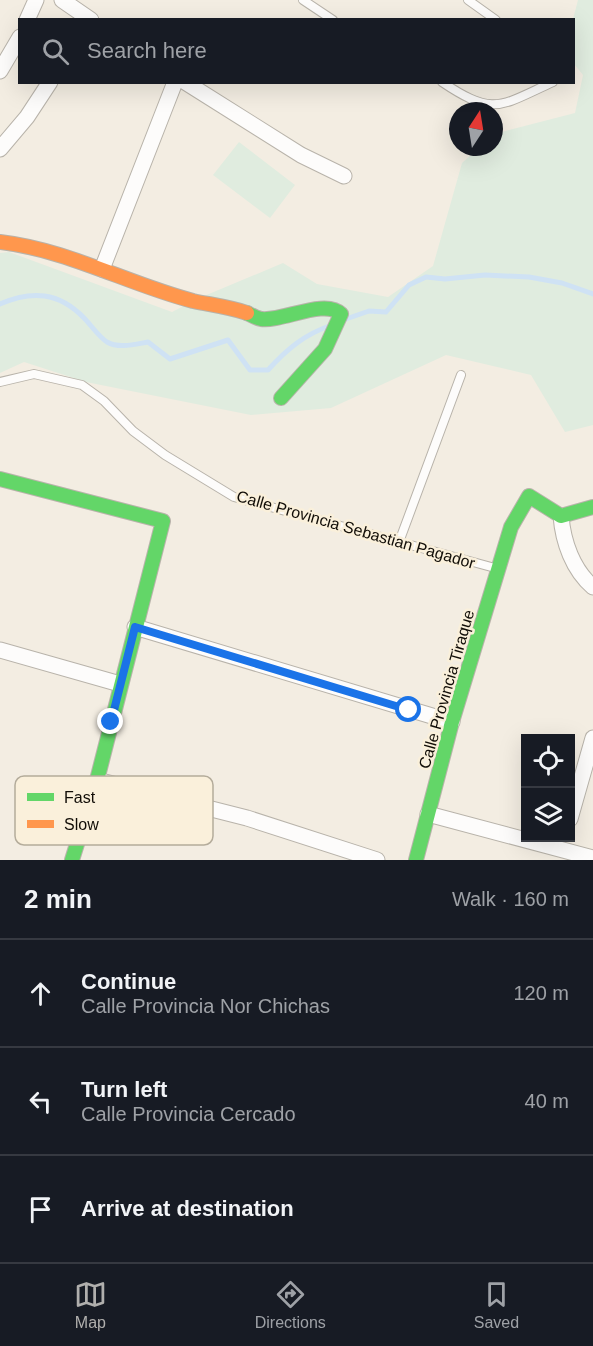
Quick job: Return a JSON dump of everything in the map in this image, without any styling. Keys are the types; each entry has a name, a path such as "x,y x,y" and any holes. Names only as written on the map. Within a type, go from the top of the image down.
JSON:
{"street":[{"path":"28,18 36,0"},
{"path":"62,0 88,18"},
{"path":"0,71 18,40"},
{"path":"0,149 27,117 49,84"},
{"path":"102,269 174,84"},
{"path":"188,84 301,155 344,176"},
{"path":"0,242 34,246 194,301 224,305 262,319 326,308 337,310 341,314 332,338 309,369 281,398"},
{"path":"0,479 163,521 98,776"},
{"name":"Calle Provincia Tiraque","path":"416,860 452,722 511,527 529,496 561,516"},
{"path":"593,507 561,516 563,539 584,580 593,587"},
{"path":"135,627 452,722"},
{"path":"0,650 120,684"},
{"path":"575,801 593,738"},
{"path":"213,809 377,860"},
{"path":"428,814 593,858"},
{"path":"72,860 77,845"}],"lane":[{"path":"303,0 330,18"},
{"path":"468,0 493,18"},
{"path":"445,84 479,104 493,106 502,105 549,84"},
{"name":"Calle Provincia Sebastian Pagador","path":"0,382 34,374 82,385 104,401 134,431 165,455 234,497 498,569"},
{"path":"399,542 461,375"}],"green space":[{"path":"578,0 593,0 593,425 565,432 531,375 446,355 331,408 251,415 86,382 24,362 0,373 0,253 9,252 172,312 283,263 317,284 388,297 433,266 462,163 470,156 503,156 503,132 575,113 583,75 575,65 575,18"},
{"path":"239,142 295,185 270,218 213,175"}],"waterway":[{"path":"346,319 369,311 386,312 409,285 426,277 445,279 485,275 529,277 562,283 593,294"},
{"path":"0,304 34,295 55,298 75,309 107,342 122,346 148,342 170,359 228,340 250,370 268,370 297,343 332,325"}],"traffic: fast":[{"path":"247,313 261,319 325,308 341,314 325,349 281,398"},
{"path":"0,479 163,521 98,776"},
{"path":"416,860 452,722 511,527 529,496 561,516 593,507"},
{"path":"72,860 77,845"}],"traffic: slow":[{"path":"0,242 50,252 169,294 247,313"}],"route":[{"path":"111,722 135,627 409,710"}]}
